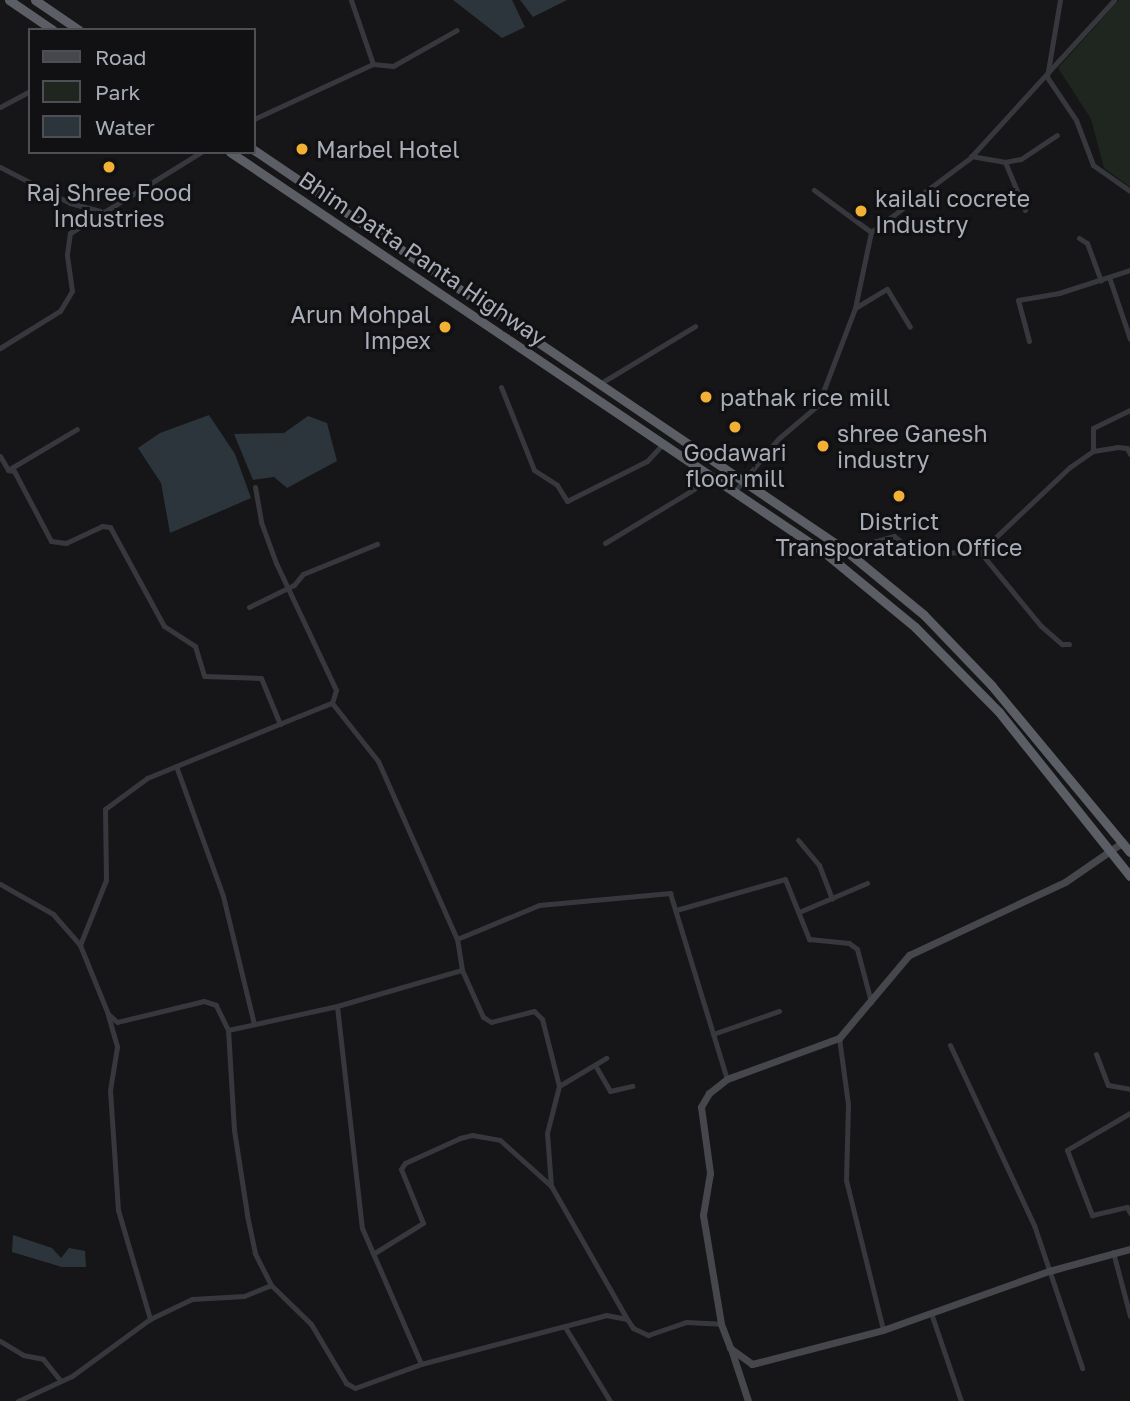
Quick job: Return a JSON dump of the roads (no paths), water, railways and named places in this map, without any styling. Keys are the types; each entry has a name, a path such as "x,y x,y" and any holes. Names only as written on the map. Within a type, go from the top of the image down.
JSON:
{"highway":[{"path":"9,0 50,28"},
{"path":"35,0 76,28"},
{"name":"Bhim Datta Panta Highway","path":"256,151 845,550 924,615 992,685 1126,840 1130,852"},
{"name":"Bhim Datta Panta Highway","path":"233,154 825,553 915,627 999,712 1130,876"}],"main road":[{"path":"748,1401 721,1324 703,1216 710,1173 701,1107 727,1079 767,1068 839,1038 871,1004 909,955 1065,882 1112,853 1126,840"},
{"path":"730,1348 745,1360 761,1364 883,1329 1049,1271 1130,1248"}],"street":[{"path":"351,0 373,64"},
{"path":"1060,0 1047,77 1076,120 1093,165 1130,191"},
{"path":"735,491 778,439 818,405 855,308 871,232 971,156 1004,116 1047,77 1114,0"},
{"path":"256,118 373,64 393,66 457,30"},
{"path":"0,107 28,92"},
{"path":"971,156 1005,162 1021,159 1057,135"},
{"path":"0,348 60,311 72,291 67,254 71,233 100,211 198,154"},
{"path":"1005,162 1025,210"},
{"path":"0,167 70,203 100,211"},
{"path":"814,190 871,232"},
{"path":"1079,238 1087,243 1101,281"},
{"path":"1028,341 1018,300 1110,280 1130,271"},
{"path":"1110,280 1130,339"},
{"path":"855,308 887,289 910,327"},
{"path":"601,383 695,326"},
{"path":"501,387 534,470 556,485 567,501 647,461 664,443"},
{"path":"1093,451 1093,428 1130,410"},
{"path":"8,470 77,429"},
{"path":"845,550 894,536 910,549 926,553 979,552 1070,467 1093,451 1127,448 1130,454"},
{"path":"0,456 8,470"},
{"path":"8,470 14,471 57,544 110,527 164,626 195,646 204,676 261,678 280,724"},
{"path":"605,544 694,489 704,470"},
{"path":"80,945 106,880 105,809 147,778 332,703 337,690 287,587 261,522 255,487"},
{"path":"249,607 287,587 303,574 377,544"},
{"path":"979,552 1041,626 1062,644 1069,644"},
{"path":"332,703 378,761 457,939 462,970 483,1017 491,1022 534,1011 542,1019 559,1086 547,1133 551,1186"},
{"path":"176,766 223,896 254,1024"},
{"path":"798,840 820,865 832,899"},
{"path":"676,910 785,879 809,939 849,943 857,949 871,1004"},
{"path":"799,912 867,883"},
{"path":"0,884 53,914 80,945 108,1014 117,1047 110,1103 118,1210 150,1319"},
{"path":"457,939 539,905 670,893 727,1079"},
{"path":"229,1030 337,1006 462,970"},
{"path":"108,1014 117,1022 204,1002 216,1005 229,1030 234,1130 255,1253 271,1285 312,1324 346,1384 355,1388 421,1364 606,1315 627,1319"},
{"path":"337,1006 362,1228 376,1252 421,1364"},
{"path":"713,1034 779,1011"},
{"path":"839,1038 848,1104 846,1180 883,1329"},
{"path":"950,1045 1034,1225 1082,1368"},
{"path":"1096,1055 1108,1085 1130,1089"},
{"path":"559,1086 606,1058"},
{"path":"594,1065 610,1091 632,1086"},
{"path":"1129,1209 1092,1216 1067,1150 1130,1113"},
{"path":"376,1252 423,1223 401,1169 404,1163 472,1135 500,1140 551,1186 633,1328 648,1335 686,1322 721,1324"},
{"path":"1112,1252 1129,1304 1130,1316"},
{"path":"18,1401 61,1381 150,1319 192,1299 244,1296 271,1285"},
{"path":"931,1313 961,1401"},
{"path":"565,1327 610,1401"},
{"path":"0,1341 23,1355 43,1359 61,1381"}],"water":[{"path":"453,0 512,0 525,27 502,38"},
{"path":"520,0 567,0 533,17"},
{"path":"209,415 235,454 251,498 170,533 161,483 138,448 160,433"},
{"path":"308,416 327,423 337,461 287,488 274,477 253,480 234,434 284,433"},
{"path":"13,1235 52,1248 61,1258 69,1248 85,1251 86,1267 62,1267 12,1252"}],"place":[{"name":"Marbel Hotel","path":"302,149"},
{"name":"Raj Shree Food Industries","path":"109,167"},
{"name":"kailali cocrete Industry","path":"861,211"},
{"name":"Arun Mohpal Impex","path":"445,327"},
{"name":"pathak rice mill","path":"706,397"},
{"name":"Godawari floor mill","path":"735,427"},
{"name":"shree Ganesh industry","path":"823,446"},
{"name":"District Transporatation Office","path":"899,496"}]}
